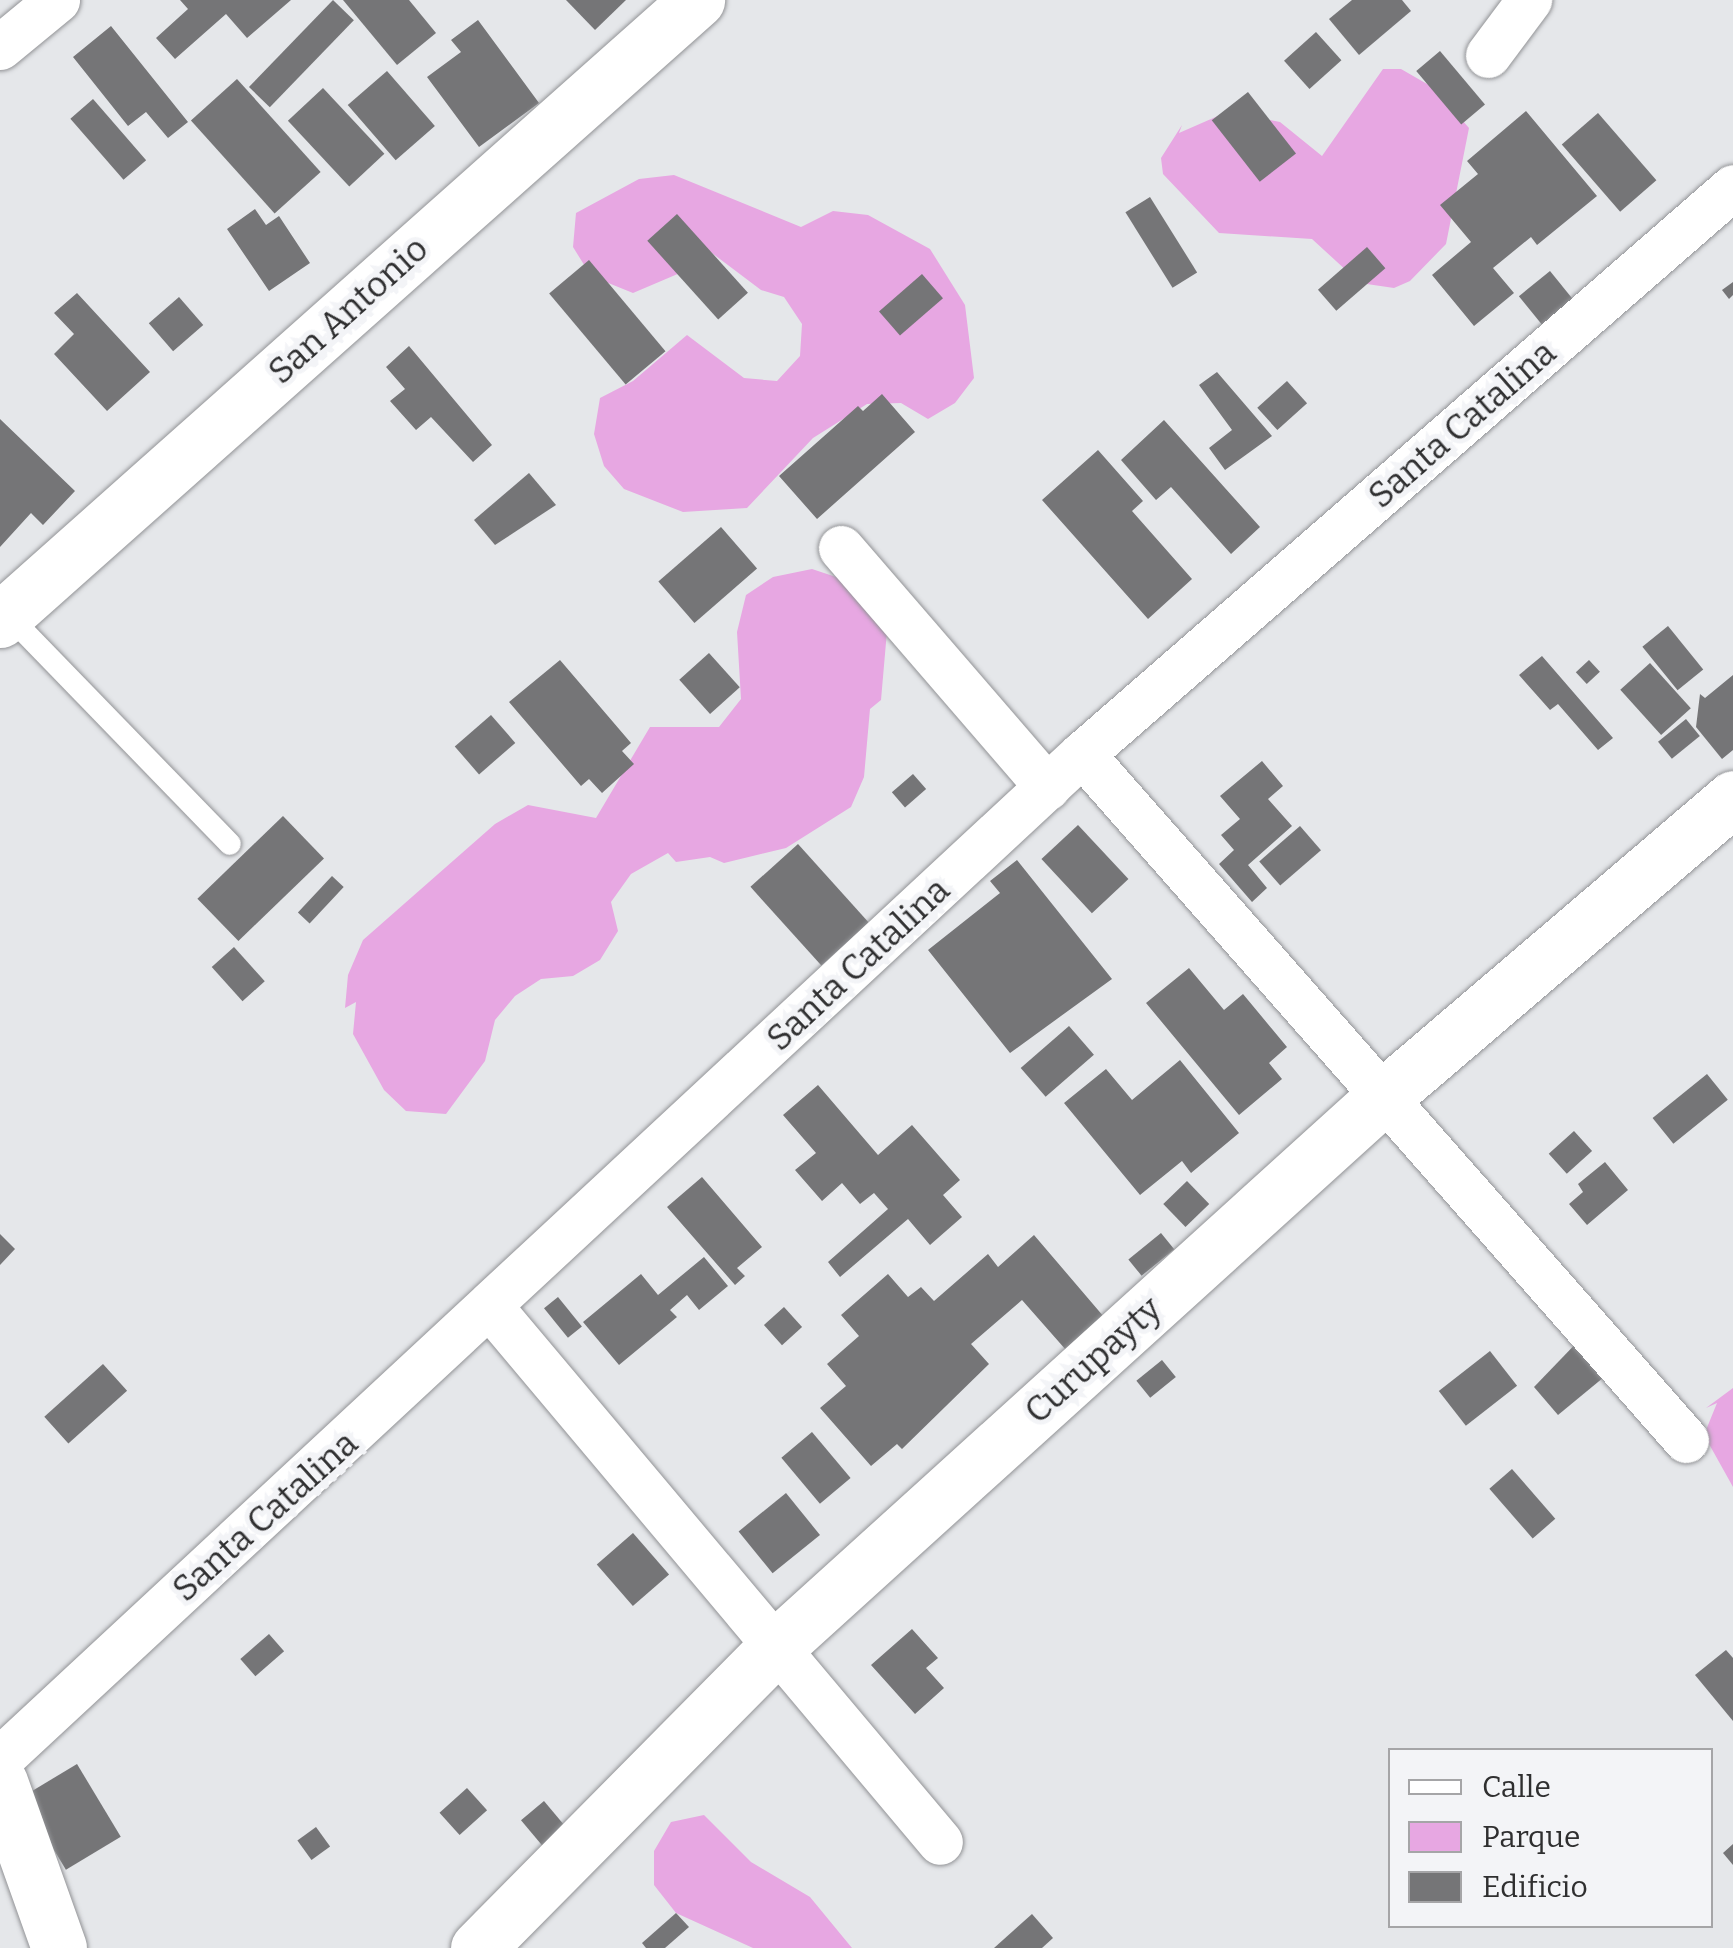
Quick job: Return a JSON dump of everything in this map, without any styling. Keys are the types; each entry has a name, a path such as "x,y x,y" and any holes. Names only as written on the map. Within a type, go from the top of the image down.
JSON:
{"street":[{"path":"0,47 57,0"},
{"name":"San Antonio","path":"4,617 697,0"},
{"path":"1488,56 1529,0"},
{"name":"Santa Catalina","path":"0,1759 492,1309 1082,754 1733,188"},
{"path":"841,548 1046,787"},
{"path":"1082,754 1380,1100 1686,1440"},
{"name":"Curupayty","path":"478,1948 776,1646 1380,1100 1733,798"},
{"path":"492,1309 940,1842"},
{"path":"0,1782 58,1948"}],"lane":[{"path":"4,617 230,844"}],"green space":[{"path":"1383,69 1401,69 1434,88 1469,128 1446,244 1410,281 1394,288 1360,283 1312,239 1219,233 1163,174 1161,158 1182,125 1179,133 1227,112 1280,122 1322,156"},
{"path":"674,175 801,227 833,211 868,215 930,249 965,305 974,378 955,403 928,419 901,403 867,404 813,438 747,508 683,512 624,489 604,466 594,434 600,398 633,381 687,335 744,378 777,381 800,356 802,324 784,297 761,290 700,244 680,273 633,293 591,276 573,247 576,213 639,179"},
{"path":"812,569 845,580 887,631 881,700 870,709 864,777 851,807 786,848 724,863 710,857 676,862 668,853 631,874 611,902 618,931 600,960 573,976 541,979 515,996 495,1020 485,1061 446,1114 406,1111 384,1090 353,1034 356,1002 345,1008 348,975 363,940 495,824 528,805 596,818 650,727 719,727 741,699 737,632 746,595 773,577"},
{"path":"1733,1388 1733,1487 1704,1435 1717,1403 1706,1408"},
{"path":"704,1815 751,1862 810,1897 852,1948 753,1948 676,1913 654,1885 654,1851 671,1822"}],"building":[{"path":"180,0 291,0 247,38 226,14 175,59 156,38 188,9"},
{"path":"333,0 354,20 270,107 249,87"},
{"path":"343,0 409,0 436,33 397,65"},
{"path":"566,0 626,0 595,30"},
{"path":"1352,0 1402,0 1411,11 1359,55 1329,19"},
{"path":"478,20 539,103 479,147 427,77 461,52 451,40"},
{"path":"111,26 188,122 168,138 146,112 128,126 73,57"},
{"path":"1316,32 1341,60 1309,89 1284,61"},
{"path":"1440,51 1485,105 1461,125 1416,71"},
{"path":"387,71 435,126 396,160 348,105"},
{"path":"237,79 321,172 275,213 191,120"},
{"path":"323,88 384,154 349,187 288,121"},
{"path":"1248,92 1296,153 1260,182 1212,120"},
{"path":"93,99 146,160 123,180 70,119"},
{"path":"1526,111 1597,196 1537,245 1531,237 1493,268 1514,293 1474,326 1432,275 1471,242 1440,205 1478,174 1467,161"},
{"path":"1598,113 1656,180 1620,212 1562,144"},
{"path":"1150,197 1197,272 1173,288 1125,212"},
{"path":"255,209 266,225 279,216 310,263 269,291 227,229"},
{"path":"677,214 748,293 718,320 647,241"},
{"path":"1367,247 1385,268 1336,311 1318,290"},
{"path":"589,260 665,351 626,385 549,293"},
{"path":"1550,271 1574,301 1543,326 1519,296"},
{"path":"922,274 943,298 900,336 879,311"},
{"path":"1733,282 1733,295 1729,299 1722,290"},
{"path":"77,293 150,372 107,411 54,354 74,334 54,313"},
{"path":"179,297 203,325 173,351 149,323"},
{"path":"409,346 492,445 473,462 431,417 416,430 390,401 405,389 386,367"},
{"path":"1217,372 1272,436 1225,470 1209,448 1232,430 1199,385"},
{"path":"1287,381 1307,403 1277,430 1257,408"},
{"path":"882,394 915,432 817,519 779,476 858,406 863,411"},
{"path":"0,419 75,491 43,525 31,513 0,547"},
{"path":"1164,420 1260,527 1231,554 1171,487 1156,500 1121,460"},
{"path":"1098,450 1143,501 1132,511 1192,579 1148,619 1042,500"},
{"path":"529,473 556,505 495,545 474,520"},
{"path":"721,527 757,569 694,623 658,581"},
{"path":"1668,626 1703,670 1678,690 1642,647"},
{"path":"709,653 740,687 710,714 679,680"},
{"path":"1542,656 1613,738 1598,750 1558,704 1550,710 1519,675"},
{"path":"560,660 631,743 622,751 634,764 602,793 589,779 581,786 509,702"},
{"path":"1589,660 1600,672 1587,684 1576,672"},
{"path":"1650,663 1691,708 1661,735 1620,690"},
{"path":"1733,675 1733,750 1722,759 1696,727 1700,694 1705,698"},
{"path":"491,715 515,743 479,774 455,746"},
{"path":"1686,719 1700,736 1672,759 1658,742"},
{"path":"1262,761 1283,786 1268,799 1292,826 1248,865 1267,888 1252,902 1219,864 1234,850 1221,835 1240,819 1220,796"},
{"path":"913,774 926,789 905,807 892,792"},
{"path":"283,816 324,858 238,941 197,899"},
{"path":"1078,825 1128,879 1092,913 1041,859"},
{"path":"1300,826 1321,850 1280,886 1259,861"},
{"path":"798,844 869,923 821,966 750,887"},
{"path":"1017,860 1112,979 1010,1053 928,950 1000,893 990,881"},
{"path":"332,876 344,887 310,923 298,913"},
{"path":"234,947 265,981 242,1001 212,967"},
{"path":"1189,968 1224,1010 1243,994 1287,1047 1269,1063 1282,1079 1239,1115 1146,1003"},
{"path":"1069,1026 1094,1055 1046,1097 1021,1068"},
{"path":"1180,1060 1239,1133 1191,1173 1182,1161 1140,1195 1064,1103 1106,1069 1132,1100"},
{"path":"1707,1074 1728,1100 1673,1144 1653,1118"},
{"path":"818,1085 878,1155 912,1125 960,1180 943,1195 962,1217 930,1245 908,1219 840,1277 828,1262 888,1209 874,1193 860,1204 842,1183 822,1201 795,1170 816,1153 783,1115"},
{"path":"1574,1131 1592,1151 1567,1174 1549,1154"},
{"path":"1605,1162 1628,1190 1587,1225 1569,1204 1583,1192 1578,1184"},
{"path":"702,1177 762,1247 737,1268 745,1276 735,1285 667,1207"},
{"path":"1187,1181 1209,1204 1185,1227 1163,1204"},
{"path":"1161,1233 1174,1249 1142,1276 1128,1259"},
{"path":"0,1234 15,1249 0,1265"},
{"path":"1034,1235 1104,1317 1066,1350 1022,1300 971,1344 989,1364 902,1449 897,1444 871,1466 820,1408 846,1386 827,1364 859,1336 841,1315 888,1274 908,1297 921,1287 934,1301 988,1254 998,1267"},
{"path":"704,1257 728,1286 699,1310 687,1295 670,1310 677,1317 619,1365 583,1322 641,1274 658,1295"},
{"path":"558,1297 582,1327 568,1338 544,1308"},
{"path":"784,1307 802,1327 782,1345 764,1325"},
{"path":"1586,1333 1615,1368 1558,1415 1534,1387"},
{"path":"1490,1351 1517,1386 1466,1426 1439,1391"},
{"path":"1162,1360 1176,1377 1150,1398 1136,1381"},
{"path":"103,1364 127,1391 68,1444 44,1417"},
{"path":"812,1432 851,1478 820,1504 781,1458"},
{"path":"1512,1469 1555,1519 1533,1538 1489,1489"},
{"path":"786,1493 820,1535 773,1573 739,1531"},
{"path":"633,1533 669,1575 633,1606 597,1564"},
{"path":"912,1629 938,1658 926,1668 944,1688 915,1714 871,1665"},
{"path":"269,1634 284,1651 255,1676 240,1659"},
{"path":"1726,1650 1733,1658 1733,1721 1695,1675"},
{"path":"77,1764 121,1837 66,1870 22,1797"},
{"path":"467,1788 487,1810 460,1835 440,1813"},
{"path":"544,1801 573,1835 550,1855 521,1820"},
{"path":"316,1827 330,1846 311,1860 297,1841"},
{"path":"1733,1844 1733,1865 1723,1853"},
{"path":"676,1913 689,1927 665,1948 646,1948 642,1943"},
{"path":"1032,1914 1053,1938 1042,1948 994,1948"}]}
